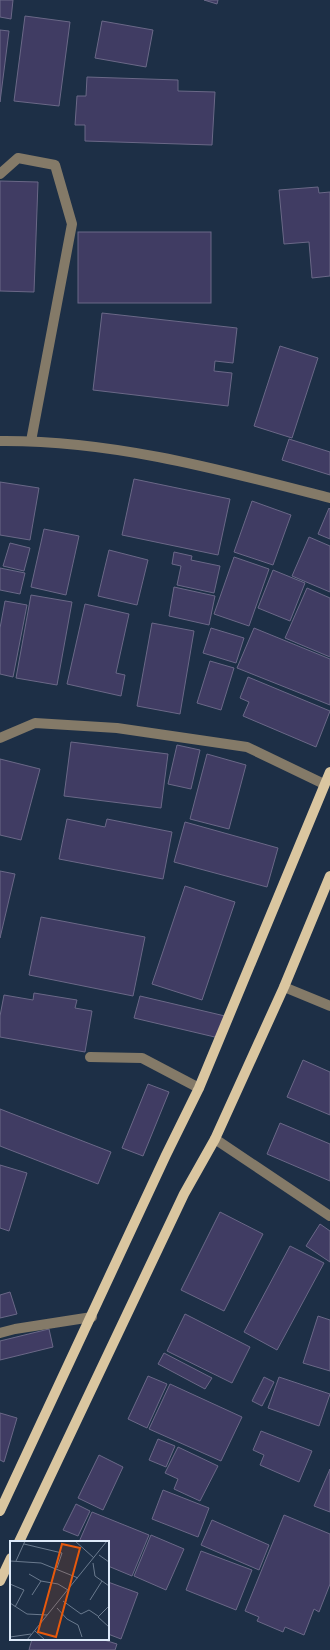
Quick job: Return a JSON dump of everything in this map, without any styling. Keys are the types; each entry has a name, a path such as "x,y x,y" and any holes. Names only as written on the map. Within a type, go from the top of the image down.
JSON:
{"main road":[{"path":"0,1512 199,1088 330,772"},
{"path":"18,1541 184,1194 215,1139 284,987 330,876"},
{"path":"0,1581 10,1560"}],"street":[{"path":"0,174 18,158 55,165 72,224 31,441"},
{"path":"0,441 31,441 139,453 222,470 330,498"},
{"path":"0,738 35,724 117,728 247,747 324,784"},
{"path":"284,987 330,1006"},
{"path":"90,1057 142,1058 199,1088"},
{"path":"215,1139 330,1216"},
{"path":"0,1332 92,1317"}],"building":[{"path":"0,0 13,0 11,19 0,17"},
{"path":"204,0 218,0 217,4"},
{"path":"25,16 70,22 59,106 14,101"},
{"path":"102,21 153,30 146,67 95,58"},
{"path":"0,30 9,31 0,102"},
{"path":"87,77 178,80 178,91 215,92 212,145 85,141 85,125 75,125 77,96 86,96"},
{"path":"0,181 38,182 34,292 0,291"},
{"path":"318,187 319,193 330,192 330,276 312,278 309,242 284,244 279,190"},
{"path":"78,232 211,232 211,303 78,303"},
{"path":"102,313 237,328 233,363 215,361 214,371 232,373 228,406 93,390"},
{"path":"280,346 318,358 292,438 254,426"},
{"path":"289,439 330,452 330,475 282,460"},
{"path":"134,479 230,499 218,555 122,535"},
{"path":"0,482 39,488 30,540 0,535"},
{"path":"252,501 291,515 273,565 234,552"},
{"path":"329,508 330,509 330,539 318,534"},
{"path":"44,529 79,536 66,595 31,587"},
{"path":"309,537 330,546 330,592 292,576"},
{"path":"10,543 30,548 24,571 3,566"},
{"path":"109,550 148,560 137,605 98,596"},
{"path":"174,552 192,556 191,560 220,566 214,593 177,585 181,566 172,564"},
{"path":"234,557 269,569 249,626 214,614"},
{"path":"0,568 25,573 20,594 0,590"},
{"path":"273,570 305,583 290,621 258,608"},
{"path":"174,587 215,596 209,625 169,616"},
{"path":"307,588 330,598 330,657 285,638"},
{"path":"31,595 72,602 57,685 16,678"},
{"path":"5,601 27,605 13,677 0,674 0,628"},
{"path":"85,604 129,614 116,673 125,675 121,696 67,684"},
{"path":"152,623 194,631 180,714 137,706"},
{"path":"211,628 244,638 236,663 203,653"},
{"path":"254,628 330,659 330,705 237,668"},
{"path":"210,661 234,668 221,710 197,703"},
{"path":"248,677 330,711 316,747 243,716 249,702 240,698"},
{"path":"71,742 168,754 161,808 64,796"},
{"path":"177,745 200,750 191,789 168,784"},
{"path":"207,754 246,765 229,829 190,819"},
{"path":"0,759 40,769 21,840 0,835"},
{"path":"67,819 105,827 107,819 172,832 163,879 59,859"},
{"path":"185,822 278,848 267,887 174,862"},
{"path":"0,871 15,874 0,938"},
{"path":"185,886 235,902 202,1000 152,984"},
{"path":"41,917 145,937 133,996 29,975"},
{"path":"34,993 77,1000 75,1008 92,1011 85,1052 0,1037 0,1016 4,995 33,1000"},
{"path":"140,996 225,1016 219,1038 134,1018"},
{"path":"303,1060 330,1072 330,1115 287,1097"},
{"path":"148,1084 169,1092 143,1156 122,1148"},
{"path":"0,1109 111,1152 98,1184 0,1146"},
{"path":"280,1123 330,1144 330,1181 267,1154"},
{"path":"0,1165 27,1173 9,1231 0,1228"},
{"path":"220,1212 263,1234 224,1311 181,1290"},
{"path":"320,1224 330,1231 330,1262 306,1246"},
{"path":"290,1246 324,1263 277,1350 244,1332"},
{"path":"10,1292 17,1314 0,1318 0,1295"},
{"path":"185,1314 250,1347 232,1383 167,1351"},
{"path":"318,1316 330,1320 330,1371 303,1363"},
{"path":"49,1329 53,1347 0,1360 0,1341"},
{"path":"164,1353 212,1378 205,1389 158,1364"},
{"path":"148,1376 167,1384 147,1428 128,1419"},
{"path":"264,1377 274,1382 262,1406 252,1401"},
{"path":"279,1377 330,1394 319,1426 268,1408"},
{"path":"170,1384 242,1417 221,1461 149,1429"},
{"path":"0,1413 17,1418 4,1462 0,1460"},
{"path":"261,1431 312,1451 299,1482 260,1465 264,1455 253,1450"},
{"path":"158,1439 175,1446 166,1467 149,1460"},
{"path":"178,1447 218,1466 200,1501 174,1489 178,1479 165,1473"},
{"path":"99,1455 123,1467 103,1510 78,1498"},
{"path":"330,1469 330,1512 314,1506"},
{"path":"163,1490 209,1508 198,1537 152,1519"},
{"path":"76,1504 90,1511 78,1536 63,1530"},
{"path":"92,1512 149,1535 132,1576 109,1566 109,1541 79,1541"},
{"path":"284,1515 330,1534 330,1584 319,1612 314,1609 304,1635 285,1627 283,1632 257,1621 259,1617 245,1611"},
{"path":"212,1520 269,1545 259,1570 201,1545"},
{"path":"151,1535 184,1549 166,1590 134,1576"},
{"path":"201,1551 252,1570 236,1610 186,1590"},
{"path":"109,1582 138,1593 121,1639 109,1634"},
{"path":"32,1640 104,1640 117,1644 115,1650 29,1650"}]}
